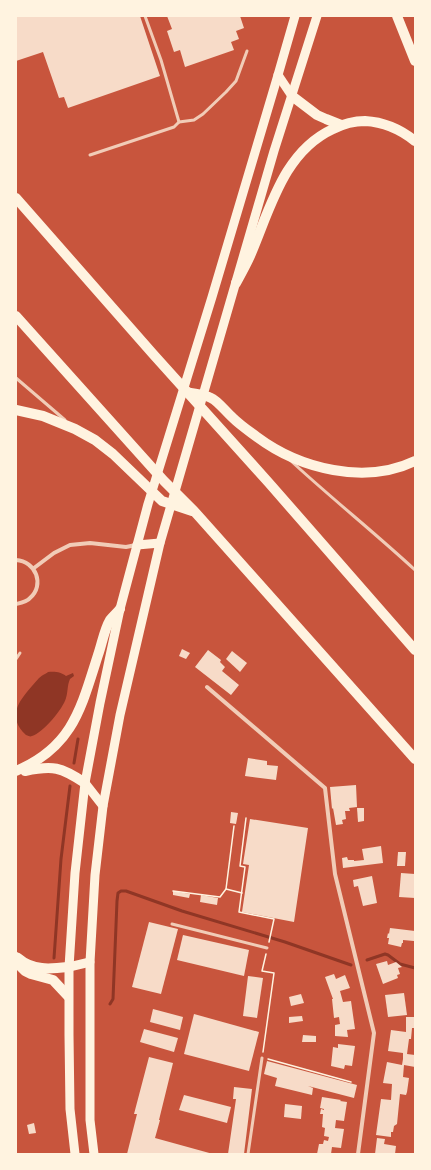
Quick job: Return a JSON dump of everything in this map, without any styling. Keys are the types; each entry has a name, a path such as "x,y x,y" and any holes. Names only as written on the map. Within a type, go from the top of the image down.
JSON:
{"highway":[{"path":"75,1154 70,1109 68,996 69,966 75,873 85,783 100,703 120,609 150,497 295,16"},
{"path":"94,1154 90,1120 90,962 95,875 104,806 120,715 160,543 274,151 317,16"},
{"path":"397,16 415,61"},
{"path":"278,75 292,96 317,115 341,125"},
{"path":"236,283 250,256 264,217 284,176 304,149 326,132 341,125 358,121 386,124 399,130 415,141"},
{"path":"16,198 415,650"},
{"path":"16,316 127,441 194,511 415,759"},
{"path":"187,392 212,398 234,419 259,438 279,450 300,460 328,469 354,472 376,472 399,467 415,461"},
{"path":"16,410 43,416 75,429 94,440 120,461 162,501 194,511"},
{"path":"137,545 160,543"},
{"path":"17,771 35,762 53,749 70,729 82,705 109,623 120,609"},
{"path":"17,771 48,767 68,772 85,783 104,806"},
{"path":"16,957 28,964 40,968 52,969 90,962"},
{"path":"16,957 21,967 25,971 53,980 68,996"}],"street":[{"path":"34,568 54,553 70,545 90,542 126,547 137,545"},
{"path":"16,560 28,563 34,568 38,580 37,590 30,599 24,603 16,604"},
{"path":"207,687 326,788 334,874 374,1033 358,1154"}],"lane":[{"path":"145,16 161,60 179,122"},
{"path":"90,156 174,127 179,122 194,120 203,114 236,81 247,51"},
{"path":"16,378 75,429"},
{"path":"279,450 415,570"},
{"path":"16,659 20,653"},
{"path":"172,924 267,948"},
{"path":"248,1154 262,1058"}],"path":[{"path":"246,818 240,866 245,867 239,912 274,919 262,971 274,973 262,1058 351,1082"},
{"path":"174,891 220,898 226,889 234,826"},
{"path":"226,889 242,893"}],"shaded area":[{"path":"48,672 58,672 66,676 73,673 74,676 70,679 66,698 57,714 42,730 29,736 26,735 20,728 17,722 17,710 22,698 40,677"}],"building":[{"path":"16,16 140,16 160,76 68,108 64,97 59,98 43,52 16,61"},
{"path":"167,16 240,16 244,28 236,31 239,39 231,42 234,50 185,67 180,50 174,52 167,31 172,29"},
{"path":"182,649 190,653 186,659 179,656"},
{"path":"208,650 221,660 220,662 225,667 222,671 239,685 231,695 195,667"},
{"path":"232,651 247,663 240,672 226,659"},
{"path":"248,758 267,761 267,765 278,766 276,780 245,776"},
{"path":"356,785 357,807 349,808 350,811 345,811 346,819 342,820 343,824 336,825 333,808 332,809 330,787"},
{"path":"357,808 364,808 364,821 358,822"},
{"path":"231,812 238,813 236,824 230,823"},
{"path":"250,819 308,828 294,922 242,912 249,865 243,864"},
{"path":"381,846 383,863 343,868 342,858 347,857 348,860 354,861 364,860 362,849"},
{"path":"398,852 406,852 405,866 397,866"},
{"path":"401,873 415,874 415,898 399,897"},
{"path":"372,876 377,903 363,906 358,886 354,887 353,880"},
{"path":"173,891 190,894 189,898 173,895"},
{"path":"201,895 218,898 217,905 200,902"},
{"path":"149,922 178,929 161,994 132,987"},
{"path":"390,928 415,931 414,941 403,940 401,947 388,944 389,938 387,938"},
{"path":"183,935 249,950 244,976 177,960"},
{"path":"387,961 388,965 396,962 402,967 398,968 400,974 397,975 398,978 383,984 376,964"},
{"path":"334,974 336,979 345,975 350,988 340,991 343,1002 351,1001 355,1029 347,1030 348,1037 335,1036 335,1025 340,1024 339,1017 334,1018 333,999 325,977"},
{"path":"248,976 263,978 257,1018 243,1016"},
{"path":"404,993 407,1015 388,1017 385,995"},
{"path":"301,994 304,1003 291,1006 289,997"},
{"path":"153,1009 183,1017 180,1030 150,1022"},
{"path":"194,1014 259,1032 249,1071 184,1054"},
{"path":"302,1016 303,1021 289,1023 289,1017"},
{"path":"406,1017 415,1017 415,1028 412,1028 407,1054 415,1055 415,1067 404,1065 403,1077 409,1078 407,1092 406,1095 400,1094 397,1124 394,1126 393,1132 391,1132 391,1137 376,1135 381,1099 391,1100 392,1084 383,1083 387,1062 402,1065 403,1059 403,1053 388,1051 391,1030 406,1032"},
{"path":"144,1029 178,1038 174,1052 140,1042"},
{"path":"303,1035 316,1036 316,1042 302,1042"},
{"path":"338,1044 355,1046 352,1066 345,1065 344,1069 331,1066 333,1047 338,1048"},
{"path":"149,1057 173,1063 155,1138 213,1154 127,1154 137,1114 134,1114"},
{"path":"267,1061 357,1085 354,1098 308,1086 313,1088 312,1095 275,1086 277,1078 264,1074"},
{"path":"234,1087 252,1089 244,1154 228,1154 236,1099 233,1099"},
{"path":"184,1095 231,1107 227,1123 179,1110"},
{"path":"322,1097 347,1102 344,1121 336,1120 335,1128 344,1129 341,1148 332,1147 331,1154 317,1154 319,1144 323,1144 324,1140 328,1141 329,1137 324,1136 325,1128 322,1127 323,1114 320,1114 321,1109 324,1109 320,1108"},
{"path":"285,1104 302,1106 301,1119 284,1117"},
{"path":"34,1123 36,1133 29,1134 27,1125"},
{"path":"377,1138 385,1139 384,1144 396,1146 395,1154 375,1154"}],"waterway":[{"path":"74,763 78,739"},
{"path":"54,958 61,859 70,786"},
{"path":"110,1004 113,999 117,901 118,893 121,891 126,891 182,911 285,942 351,965"},
{"path":"367,960 385,954 400,964 415,968"}]}
